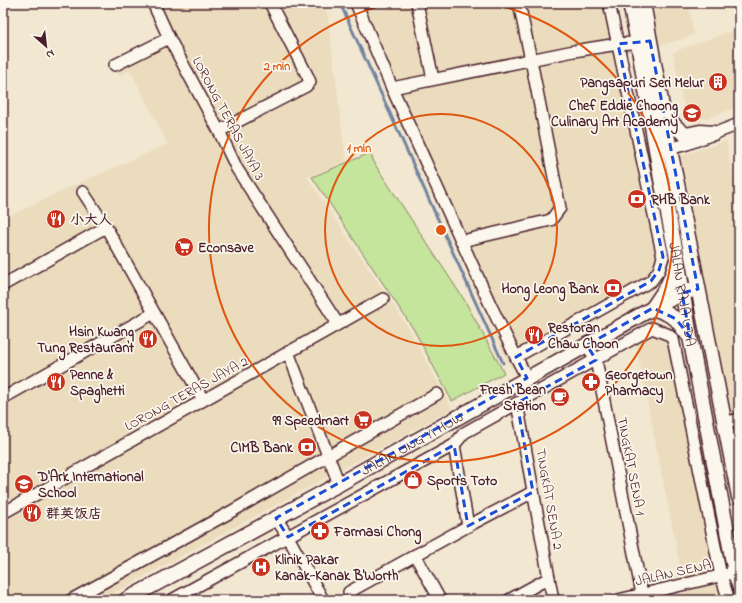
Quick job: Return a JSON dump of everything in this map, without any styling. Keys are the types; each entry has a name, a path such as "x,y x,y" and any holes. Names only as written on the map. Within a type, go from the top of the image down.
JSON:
{"main road":[{"name":"JALAN RAJA UDA","path":"630,3 644,42 662,108 663,151 692,256 739,496"},
{"name":"JALAN RAJA UDA","path":"643,3 644,42 663,151 682,293 737,579"},
{"path":"662,108 669,121 686,135 700,132 714,133"},
{"path":"677,258 666,290 653,308 676,319 690,337"},
{"name":"JALAN ONG YI HOW","path":"126,600 338,484 653,308 682,293 698,289"}],"street":[{"name":"LORONG TERAS JAYA 3","path":"154,3 169,38 219,131 237,169 338,324"},
{"path":"219,131 306,86 310,82 270,3"},
{"path":"356,3 392,88 527,378"},
{"path":"417,3 433,79"},
{"path":"462,241 552,220 560,208 531,60 518,3"},
{"path":"516,357 651,281 659,270 662,257 609,3"},
{"path":"115,65 169,38"},
{"path":"392,88 574,51 618,44 644,42"},
{"path":"663,151 739,124"},
{"path":"83,192 106,227 203,400"},
{"path":"3,285 106,227"},
{"name":"LORONG TERAS JAYA 2","path":"3,513 383,299"},
{"path":"3,398 154,313"},
{"name":"JALAN ONG YI HOW","path":"172,600 454,445 464,433 652,328 667,334 674,339"},
{"name":"JALAN RAJA UDA","path":"674,339 721,576 729,600"},
{"name":"TINGKAT SENA 1","path":"586,345 596,360 642,594"},
{"path":"288,352 338,484"},
{"name":"JALAN ONG YI HOW","path":"71,600 227,514 437,394"},
{"name":"TINGKAT SENA 2","path":"517,403 553,600"},
{"path":"456,418 464,433"},
{"path":"724,423 739,419"},
{"path":"454,445 468,526"},
{"path":"349,592 533,492"},
{"path":"276,518 323,600"},
{"path":"415,555 440,600"},
{"name":"JALAN SENA","path":"618,600 721,576 737,579"},
{"path":"509,600 549,578"}],"highlighted area":[{"path":"650,41 698,289 682,293 690,337 676,319 653,308 587,345 596,360 517,403 533,492 468,526 454,445 288,537 276,518 527,378 516,357 651,281 659,270 663,257 618,44"}],"shaded area":[{"path":"159,3 326,3 346,161 307,177 408,327 452,409 101,600 3,600 3,219 70,187 168,144 130,70 119,76 114,66 169,38"},
{"path":"348,3 611,3 667,263 652,284 510,367"},
{"path":"647,3 688,3 694,35 656,47"},
{"path":"739,28 739,107 707,118 696,118 687,111 683,104 673,52"},
{"path":"726,141 739,206 739,482 732,428 681,156"},
{"path":"652,324 673,328 723,569 733,600 688,600 685,590 634,335"}],"green space":[{"path":"370,153 376,166 465,301 504,373 452,401 414,330 312,177"}],"waterway":[{"path":"340,3 503,363"}],"place":[{"name":"Pangsapuri Seri Melur","path":"718,82"},
{"name":"Chef Eddie Choong Culinary Art Academy","path":"692,113"},
{"name":"RHB Bank","path":"637,199"},
{"name":"小大人","path":"56,219"},
{"name":"Econsave","path":"184,247"},
{"name":"Hong Leong Bank","path":"613,288"},
{"name":"Restoran Chaw Choon","path":"534,335"},
{"name":"Hsin Kwang Tung Restaurant","path":"148,339"},
{"name":"Penne & Spaghetti","path":"56,382"},
{"name":"Georgetown Pharmacy","path":"591,382"},
{"name":"Fresh Bean Station","path":"560,397"},
{"name":"99 Speedmart","path":"363,420"},
{"name":"CIMB Bank","path":"307,447"},
{"name":"Sports Toto","path":"413,480"},
{"name":"D'Ark International School","path":"24,484"},
{"name":"群英饭店","path":"32,513"},
{"name":"Farmasi Chong","path":"320,531"},
{"name":"Klinik Pakar Kanak-Kanak B'Worth","path":"261,567"}]}
